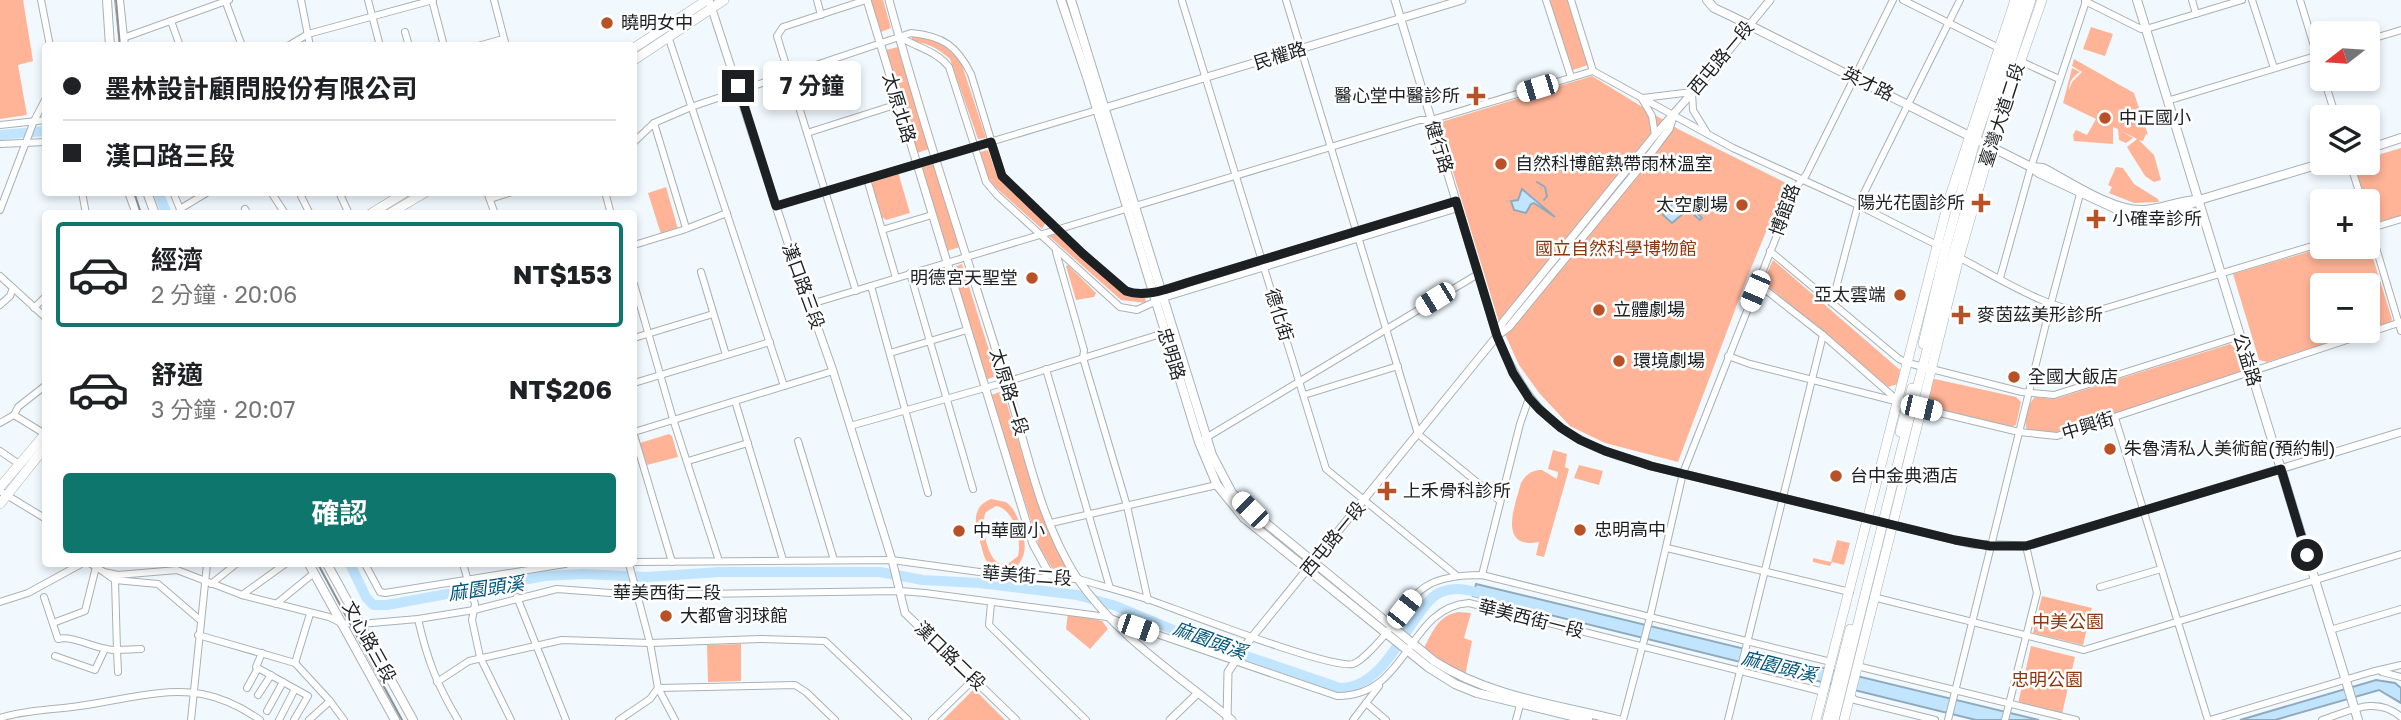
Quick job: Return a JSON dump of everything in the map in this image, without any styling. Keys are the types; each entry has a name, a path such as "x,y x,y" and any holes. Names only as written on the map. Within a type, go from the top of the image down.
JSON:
{"main road":[{"path":"107,0 110,42"},
{"path":"119,0 123,42"},
{"path":"637,57 709,2 724,0"},
{"name":"忠明路","path":"1061,0 1101,109"},
{"name":"忠明路","path":"1071,0 1101,109 1202,440 1232,493 1311,567 1407,650"},
{"name":"英才路","path":"1707,0 1714,8 2117,211 2142,217 2162,214 2199,200 2310,167"},
{"name":"臺灣大道二段","path":"1980,140 1997,47 2015,0"},
{"name":"臺灣大道二段","path":"1827,720 1844,664 1850,592 1880,522 1948,252 2024,0"},
{"name":"臺灣大道二段","path":"1980,140 2031,0"},
{"name":"臺灣大道二段","path":"1834,720 1844,664 1948,252 1949,199 2020,61 2042,0"},
{"name":"公益路","path":"2137,0 2358,720"},
{"path":"637,47 666,33"},
{"path":"2380,145 2401,138"},
{"name":"英才路","path":"2031,167 2043,168 2108,202 2128,209 2146,210 2186,200 2199,200"},
{"path":"377,210 399,196"},
{"path":"396,210 418,196"},
{"name":"忠明路","path":"1158,296 1164,333 1217,485 1244,518 1413,642"},
{"path":"0,504 3,491 19,464 42,437"},
{"path":"3,491 42,450"},
{"name":"臺灣大道二段","path":"1844,664 1873,597 1880,522"},
{"name":"文心路三段","path":"311,567 395,720"},
{"name":"文心路三段","path":"329,567 413,720"},
{"path":"1413,642 1434,661 1468,681 1588,720"},
{"path":"1407,650 1455,684 1477,692 1620,720"},
{"name":"臺灣大道二段","path":"1816,720 1837,694"},
{"name":"臺灣大道二段","path":"1837,694 1844,720"}],"street":[{"path":"41,0 49,42"},
{"path":"123,42 226,0 241,42"},
{"path":"301,0 309,42"},
{"path":"368,0 379,42"},
{"path":"295,42 308,34 432,0 443,42"},
{"path":"494,0 504,42"},
{"path":"817,0 821,15"},
{"path":"856,291 777,36 783,27 867,0"},
{"name":"太原北路","path":"867,0 1033,544 1050,575"},
{"name":"太原路一段","path":"889,0 965,257 1060,548 1078,579 1105,614 1229,719"},
{"path":"1286,0 1418,434 1500,501"},
{"name":"健行路","path":"1395,0 1497,336 1513,373 1529,398 1561,428 1605,451 1683,474 1955,540 1990,546 2026,546 2401,432"},
{"name":"民權路","path":"1101,109 1462,0"},
{"path":"1546,0 1571,77"},
{"path":"811,304 1420,120 1431,120 1593,71 1571,0"},
{"name":"西屯路一段","path":"1497,336 1499,327 1770,0"},
{"path":"1893,0 1806,175 1800,180 1858,205 2000,278 2076,313 2093,312 2310,247"},
{"path":"1903,0 1997,47"},
{"path":"1832,303 1858,205 1960,0"},
{"path":"2192,0 2196,14"},
{"path":"2000,278 2031,167 2084,1 2146,29 2242,0"},
{"path":"2252,0 2274,68"},
{"path":"2300,0 2310,27"},
{"name":"德化街","path":"1182,1 1326,469 1456,575"},
{"name":"漢口路三段","path":"709,2 833,371 895,572"},
{"path":"171,21 179,42"},
{"path":"2380,36 2401,30"},
{"path":"405,32 407,42"},
{"path":"666,33 784,386"},
{"path":"637,139 654,122 691,107 879,42 911,33 929,35 956,50 971,74 1002,176 1057,230 1126,291 1158,296"},
{"path":"899,36 912,45 928,49 942,57 949,66 986,182 1055,250 1120,307 1137,310 1158,296 1457,204"},
{"path":"2168,101 2310,57"},
{"path":"2020,61 2059,79"},
{"name":"博館路","path":"1593,71 1708,135 1800,180 1683,474 1643,645"},
{"path":"1656,135 1652,116 1641,98 1692,92 1693,110 1708,135"},
{"path":"807,133 898,104"},
{"path":"0,210 42,106"},
{"path":"776,206 1101,109"},
{"name":"西屯路一段","path":"1234,661 1497,336 1509,327 1646,161 1669,129 1673,116"},
{"path":"0,125 42,121"},
{"path":"654,122 686,228"},
{"path":"0,144 42,142"},
{"path":"867,179 896,278"},
{"path":"1949,719 1990,546 2080,194"},
{"path":"182,210 202,196"},
{"path":"637,244 727,213"},
{"path":"882,230 932,215"},
{"path":"2380,224 2401,219"},
{"path":"1055,250 1084,350 1083,358 1127,506 1148,600"},
{"path":"1770,251 1890,354 1920,366 2029,394 2063,394 2239,336"},
{"path":"2379,259 2400,325"},
{"path":"701,272 726,355"},
{"path":"910,273 973,489"},
{"path":"1202,440 1478,274"},
{"path":"0,276 42,314"},
{"path":"1758,284 1910,405"},
{"path":"872,286 928,493"},
{"path":"0,305 10,296 13,288"},
{"path":"637,294 673,419 719,561"},
{"path":"34,307 42,300"},
{"path":"637,337 713,314"},
{"name":"中興街","path":"1728,356 1750,364 2019,432 2057,436 2400,325"},
{"path":"890,353 967,330"},
{"path":"850,426 1006,382 1164,333"},
{"path":"1728,720 1823,335"},
{"path":"637,382 770,342"},
{"path":"1304,395 1398,366"},
{"path":"1046,369 1110,588"},
{"path":"637,433 673,419 833,371"},
{"path":"1867,394 1873,386 1870,374"},
{"path":"0,423 14,415 18,407 42,388"},
{"path":"1482,575 1529,398"},
{"path":"735,401 783,560"},
{"path":"14,415 42,432"},
{"path":"2115,418 2209,720 2401,666"},
{"path":"798,441 835,560"},
{"path":"688,461 748,443"},
{"path":"637,444 672,562"},
{"path":"0,451 19,464"},
{"path":"1051,523 1217,485"},
{"path":"3,491 42,516"},
{"path":"2005,720 2038,593 2026,546"},
{"path":"1667,548 1850,592"},
{"path":"1873,597 2084,650 2401,554"},
{"name":"華美街二段","path":"637,565 891,560 1016,577 1042,578 1050,575 1110,588 1250,639 1343,665 1360,661 1388,636 1416,593 1426,585 1437,579 1456,575"},
{"path":"0,602 28,593 76,567"},
{"path":"53,623 85,611 99,567 114,580 158,584 200,620"},
{"name":"華美西街二段","path":"99,567 118,575 177,570 242,595 329,617 341,623 360,624 418,619 557,589 637,595 899,587 991,603 1105,614 1234,661"},
{"path":"191,720 206,567"},
{"path":"211,584 232,567"},
{"path":"242,595 281,567"},
{"path":"367,567 380,592 385,593 468,582 549,567"},
{"path":"464,567 474,607 472,620 480,657 511,720"},
{"path":"631,567 659,688 675,720"},
{"path":"2100,587 2161,569"},
{"name":"漢口路二段","path":"895,572 905,613 1016,720"},
{"path":"276,604 314,573"},
{"path":"1456,575 1482,575 1747,643 2076,720"},
{"path":"114,580 118,672"},
{"path":"44,597 58,639 66,637 104,650 141,649"},
{"path":"517,597 566,720"},
{"path":"991,603 989,625 1086,720"},
{"name":"華美西街一段","path":"1234,661 1337,696 1363,693 1383,682 1439,612 1456,604 1469,603 1935,720"},
{"path":"2330,630 2401,609"},
{"path":"295,663 310,614"},
{"path":"418,619 427,658 458,720"},
{"path":"198,635 295,663 344,720"},
{"path":"437,682 480,657 562,640 650,643 760,639 825,641 908,720"},
{"path":"1620,720 1643,645"},
{"path":"55,656 95,670 104,650"},
{"path":"247,688 258,668 256,667 262,653"},
{"path":"1229,719 1228,672 1234,661"},
{"path":"258,668 308,696 294,720"},
{"path":"2381,671 2401,677"},
{"path":"258,695 271,675"},
{"path":"932,720 973,680"},
{"path":"267,711 283,682"},
{"path":"1353,720 1383,682"},
{"path":"619,720 650,699 659,688 795,685 835,720"},
{"path":"279,720 295,689"},
{"path":"0,718 21,711 25,716 143,696 193,693 223,700 260,720"},
{"path":"1170,720 1197,694"},
{"path":"1517,720 1521,700"},
{"path":"309,720 330,701"},
{"path":"1366,704 1386,720"},
{"path":"2322,720 2354,707 2374,704 2401,717"},
{"path":"54,710 55,720"}],"green space":[{"path":"0,0 23,0 33,61 18,65 27,115 0,119"},
{"path":"871,0 883,0 891,28 881,32"},
{"path":"1549,0 1567,0 1588,65 1570,71"},
{"path":"2091,27 2113,34 2105,56 2083,49"},
{"path":"922,36 941,42 961,62 986,138 978,139 950,59 932,47 912,42 912,37"},
{"path":"898,47 929,149 917,153 886,50"},
{"path":"2074,59 2134,93 2148,135 2146,134 2143,141 2139,140 2154,155 2161,180 2154,182 2145,176 2127,147 2137,139 2121,131 2133,138 2126,143 2119,140 2118,129 2113,127 2113,144 2074,141 2076,130 2087,135 2096,119 2063,103 2072,68 2080,72 2075,75 2070,84 2069,90 2072,82 2082,72 2072,66"},
{"name":"國立自然科學博物館","path":"1592,76 1678,129 1786,183 1678,462 1605,443 1570,426 1540,394 1519,365 1498,319 1438,123"},
{"path":"2401,148 2401,216 2380,221 2380,189 2361,189 2357,175 2380,175 2380,154"},
{"path":"988,150 996,173 1008,188 1046,222 1042,229 993,185 980,152"},
{"path":"935,163 960,247 947,251 920,168"},
{"path":"2116,167 2123,168 2134,184 2159,202 2134,203 2109,193 2112,187 2108,185"},
{"path":"898,172 910,213 886,220 882,217 872,184 874,179"},
{"path":"666,187 678,229 661,234 648,193"},
{"path":"1056,234 1123,294 1145,297 1146,303 1121,300 1049,236"},
{"path":"2310,251 2310,259 2373,259 2378,273 2310,273 2310,343 2328,343 2267,362 2259,360 2233,274"},
{"path":"1773,260 1900,370 1898,384 1888,387 1763,282"},
{"path":"962,264 997,376 985,380 951,268"},
{"path":"1066,266 1096,293 1094,297 1076,300"},
{"path":"2380,280 2392,319 2391,323 2380,326"},
{"path":"2230,344 2236,349 2242,370 2239,376 2064,432 2027,430 2027,413 2035,397 2055,399"},
{"path":"1935,379 2016,397 2021,402 2016,425 2010,427 1928,408 1926,405 1931,382"},
{"path":"1003,391 1035,495 1068,570 1053,570 1039,546 991,395"},
{"path":"669,434 678,457 647,465 640,443"},
{"path":"1553,450 1567,454 1565,467 1569,469 1544,557 1536,555 1539,542 1526,543 1518,539 1513,533 1512,524 1521,483 1527,475 1542,470 1557,479 1558,472 1548,469"},
{"path":"1579,465 1603,471 1599,485 1574,478"},
{"path":"991,499 1006,502 1018,519 1025,548 1020,562 1010,571 997,570 984,556 976,519 979,507","holes":["996,506 1002,508 1012,519 1019,542 1018,556 1008,564 1000,564 993,558 984,530 986,512"]},
{"path":"1837,540 1850,543 1844,565 1832,562 1830,566 1813,562 1813,558 1831,562"},
{"name":"中美公園","path":"2042,596 2092,608 2083,645 2033,633"},
{"path":"1458,612 1471,613 1464,638 1472,641 1465,676 1444,665 1424,648 1441,621"},
{"path":"1068,613 1102,621 1108,629 1090,649 1066,629"},
{"path":"741,644 741,681 708,682 707,645"},
{"name":"忠明公園","path":"2031,646 2075,657 2062,714 2018,704"},
{"path":"974,689 1005,720 943,720"}],"water":[{"path":"1522,189 1555,217 1534,203 1526,213 1514,210 1511,201 1518,200"},
{"path":"1681,198 1702,218 1700,220 1692,213 1685,212 1672,223 1663,215 1676,199"},
{"path":"1476,584 2039,720 1976,720 1473,596"},
{"path":"2376,680 2395,683 2401,688 2401,703 2379,690 2275,720 2240,720"}],"waterway":[{"name":"麻園頭溪","path":"0,135 42,131"},
{"path":"1537,182 1545,187 1547,196 1544,200"},
{"name":"麻園頭溪","path":"160,196 165,210"},
{"name":"麻園頭溪","path":"351,567 366,597 373,605 387,605 545,576 583,574 647,577 719,572 880,572 923,580 979,583 1077,595 1116,606 1188,636 1340,688 1353,686 1376,672 1395,650 1425,605 1437,594 1457,589 1484,594"}],"railway":[{"path":"116,0 120,42"},
{"path":"135,196 140,210"},
{"path":"320,567 402,720"}],"place":[{"name":"曉明女中","path":"607,23"},
{"name":"醫心堂中醫診所","path":"1476,96"},
{"name":"中正國小","path":"2105,118"},
{"name":"自然科博館熱帶雨林溫室","path":"1501,164"},
{"name":"陽光花園診所","path":"1981,203"},
{"name":"太空劇場","path":"1742,205"},
{"name":"小確幸診所","path":"2096,219"},
{"name":"明德宮天聖堂","path":"1032,278"},
{"name":"亞太雲端","path":"1900,295"},
{"name":"立體劇場","path":"1599,310"},
{"name":"麥茵茲美形診所","path":"1961,315"},
{"name":"環境劇場","path":"1619,361"},
{"name":"全國大飯店","path":"2014,377"},
{"name":"朱魯清私人美術館(預約制)","path":"2110,449"},
{"name":"台中金典酒店","path":"1836,476"},
{"name":"上禾骨科診所","path":"1387,491"},
{"name":"忠明高中","path":"1580,530"},
{"name":"中華國小","path":"959,531"},
{"name":"大都會羽球館","path":"666,616"}],"route":[{"path":"738,86 776,206 991,142 1002,176 1082,253 1126,291 1135,294 1161,290 1262,261 1456,201 1497,336 1513,373 1529,398 1561,428 1605,451 1651,466 1955,540 2009,547 2026,546 2281,469 2307,555"}]}
